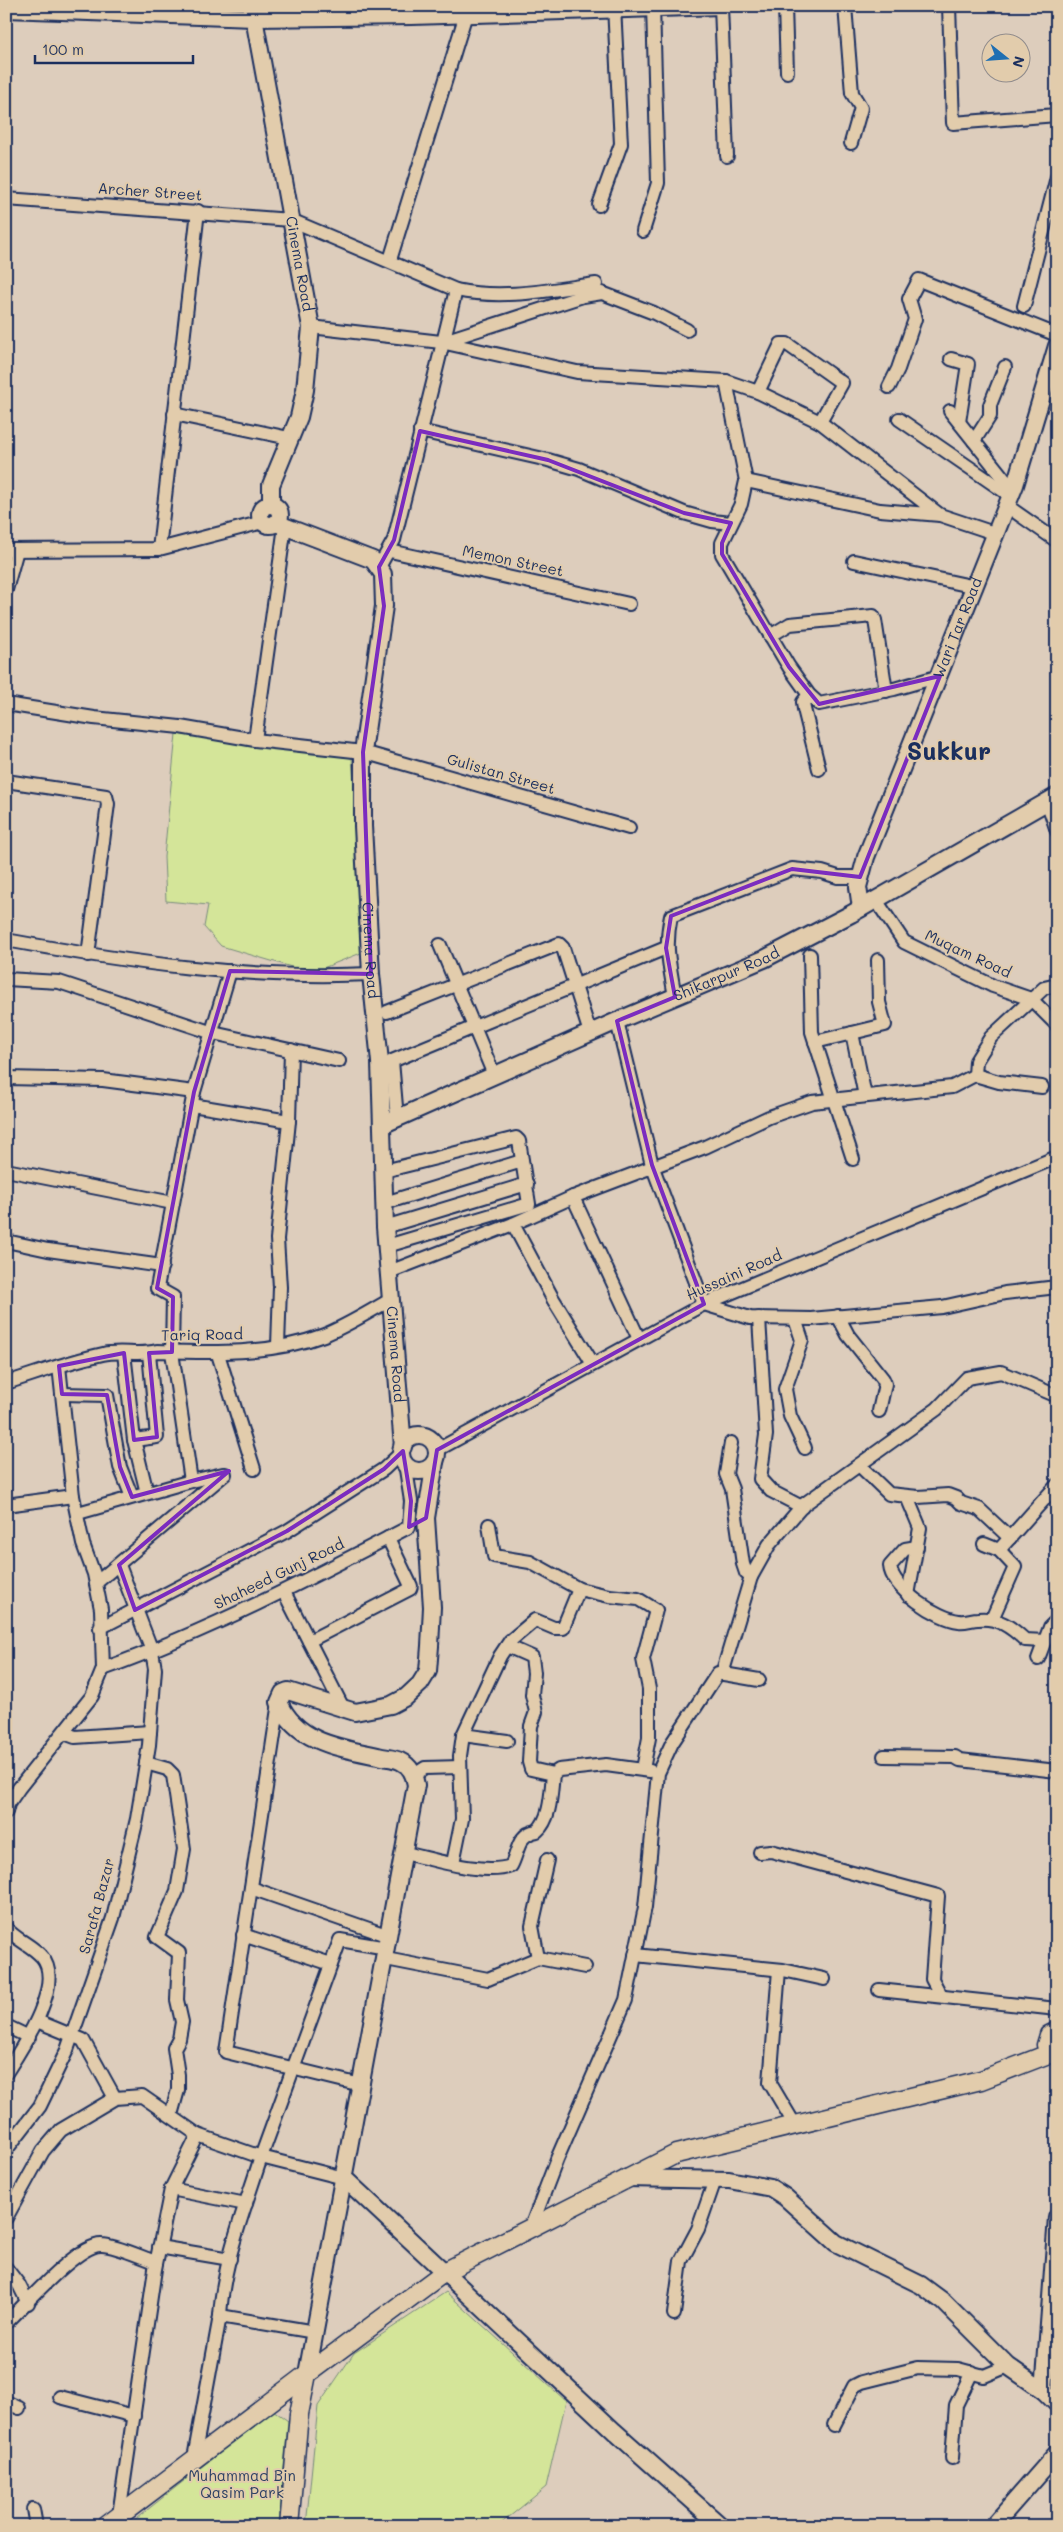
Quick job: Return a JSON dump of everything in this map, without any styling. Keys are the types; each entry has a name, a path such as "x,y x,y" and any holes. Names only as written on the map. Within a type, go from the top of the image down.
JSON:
{"main road":[{"path":"113,2520 446,2271 676,2154 981,2080 1054,2054 1046,2045 1046,2040 1057,2030"},
{"path":"289,2526 299,2414 307,2374"}],"street":[{"path":"7,9 193,12 254,18 301,12 413,11 466,14 721,6 727,156"},
{"path":"786,6 787,72"},
{"path":"845,6 852,93 861,108 851,143"},
{"path":"949,6 953,123 1057,115"},
{"path":"599,205 621,144 614,8"},
{"path":"643,231 658,183 652,8"},
{"path":"390,260 466,14"},
{"name":"Cinema Road","path":"254,18 311,327 305,390 299,417 271,485 271,505 279,512 274,523"},
{"path":"1024,306 1057,178"},
{"name":"Archer Street","path":"6,199 198,211 291,220 390,260 456,290 478,295 507,294 596,284"},
{"path":"159,549 198,211"},
{"path":"889,386 898,369 915,319 909,300 919,280 1057,334"},
{"path":"6,590 12,550 159,549 274,523 345,548 372,560 379,567 390,551 442,342 457,293 456,290"},
{"path":"442,342 583,296 602,293 687,330"},
{"path":"311,327 442,342 577,372 726,381 758,392 820,422 940,514"},
{"path":"758,392 781,344 787,344 842,383 820,422"},
{"name":"Wari Tar Road","path":"861,908 858,887 866,857 1011,498 1057,346"},
{"path":"951,359 968,364 959,422"},
{"path":"974,441 990,416 990,405 1005,367"},
{"path":"726,381 746,481 741,504 722,543 722,554 770,636 809,695 819,704 886,691 940,676"},
{"path":"950,410 974,441 1011,498"},
{"path":"174,414 290,438"},
{"path":"899,419 1011,498 1057,541"},
{"path":"420,431 580,469 684,513 712,521 731,523"},
{"path":"746,481 880,510 940,514 997,534"},
{"path":"255,740 274,523"},
{"name":"Memon Street","path":"390,551 629,604"},
{"path":"854,561 976,587"},
{"name":"Cinema Road","path":"379,567 383,574 384,606 363,752 363,826 371,974 390,1121 384,1171 385,1227 403,1454"},
{"path":"770,636 790,624 872,616 875,620 886,691"},
{"path":"809,695 804,702 804,709 819,769"},
{"name":"Gulistan Street","path":"6,704 94,718 180,726 255,740 363,752 630,828"},
{"path":"6,781 106,796 108,804 88,955"},
{"path":"1052,799 1057,831"},
{"name":"Shikarpur Road","path":"390,1121 617,1021 764,959 876,900 1052,799"},
{"path":"675,997 666,948 666,938 671,916 792,869 822,872 838,877 860,877"},
{"name":"Muqam Road","path":"876,900 904,942 993,986 1032,999 1057,1025"},
{"path":"6,940 88,955 230,971 333,976 371,974"},
{"path":"387,1012 559,944 563,948 590,1033"},
{"path":"440,945 494,1076"},
{"path":"390,1121 392,1061 666,948"},
{"path":"810,955 812,1032 853,1159"},
{"path":"815,1042 885,1025 879,1002 878,960"},
{"path":"191,1481 172,1352 173,1297 157,1288 193,1099 230,971"},
{"path":"6,979 59,982 213,1033 340,1061"},
{"path":"975,1075 976,1061 991,1037 1044,988 1057,986"},
{"path":"617,1021 652,1165 704,1304 750,1318 795,1319 942,1307 1005,1293 1057,1287"},
{"path":"852,1033 865,1096"},
{"path":"278,1346 280,1287 277,1239 289,1121 291,1050"},
{"path":"389,1272 513,1224 652,1165 705,1147 769,1116 812,1102 952,1087 975,1075 999,1082 1042,1087"},
{"path":"6,1078 103,1080 289,1121"},
{"path":"384,1171 512,1138 519,1141 529,1204 387,1246"},
{"name":"Hussaini Road","path":"436,1456 593,1364 704,1304 1057,1157"},
{"path":"385,1203 522,1161"},
{"path":"6,1170 173,1202"},
{"path":"385,1227 527,1184"},
{"path":"573,1197 639,1339"},
{"path":"513,1224 553,1299 593,1364"},
{"path":"6,1241 48,1250 162,1266"},
{"name":"Tariq Road","path":"6,1383 105,1354 172,1352 218,1354 278,1346 324,1335 392,1299"},
{"path":"838,1316 848,1335 884,1379 885,1384 879,1411"},
{"path":"760,1318 766,1435 760,1479 771,1491 802,1507"},
{"path":"795,1319 802,1340 785,1389 790,1416 805,1448"},
{"path":"124,1353 134,1440 147,1493"},
{"path":"134,1440 157,1437 149,1353"},
{"path":"218,1354 254,1469"},
{"path":"7,1807 92,1696 103,1670 100,1628 101,1609 73,1496 59,1366"},
{"path":"722,1674 751,1577 769,1545 802,1507 937,1409 967,1378 1001,1372 1057,1396"},
{"path":"62,1394 107,1395 120,1467 132,1497"},
{"path":"100,1628 287,1531 384,1469 403,1454 410,1438 421,1435 432,1440 436,1456 426,1518 432,1607 428,1671 420,1684 406,1697 391,1705 355,1712 288,1691 283,1693 279,1702 226,2052 294,2067 361,2085"},
{"path":"730,1443 726,1474 732,1489 743,1564 746,1573 751,1577"},
{"path":"403,1454 409,1468 420,1471 426,1470 436,1456"},
{"path":"403,1454 410,1501 409,1527"},
{"path":"859,1465 889,1494 936,1498 948,1495 956,1498 961,1503 979,1508 1010,1538"},
{"path":"78,1513 191,1481 225,1474 96,1583"},
{"path":"999,1550 1057,1485"},
{"path":"6,1505 73,1496"},
{"path":"907,1497 920,1528 908,1595"},
{"name":"Shaheed Gunj Road","path":"103,1670 152,1652 284,1592 426,1518"},
{"path":"489,1525 494,1556 530,1562 579,1589 609,1596 638,1599 651,1605 656,1610 643,1659 649,1689 649,1738 643,1768"},
{"path":"309,1641 410,1589 411,1586 388,1538"},
{"path":"984,1544 999,1550 1015,1567 992,1619"},
{"path":"916,1547 905,1549 890,1566 894,1578 908,1595 929,1608 953,1619 960,1621 992,1619 1010,1626 1025,1640 1045,1641"},
{"name":"Sarafa Bazar","path":"6,2150 40,2106 68,2050 113,1918 137,1819 146,1764 156,1669 152,1652 119,1565"},
{"path":"453,1864 462,1819 460,1767 463,1735 507,1646 524,1627 534,1620 554,1628 563,1628 579,1589"},
{"path":"284,1592 344,1708"},
{"path":"1038,1659 1050,1627 1057,1620"},
{"path":"507,1646 532,1657 534,1673 532,1695 536,1712 531,1726 529,1762 531,1769 553,1774 559,1770 589,1766 643,1768 658,1773"},
{"path":"531,2227 626,2000 645,1907 658,1773 672,1743 689,1714 718,1673 759,1680"},
{"path":"279,1702 285,1715 297,1729 331,1746 400,1761 414,1774 416,1785 307,2374"},
{"path":"64,1733 75,1737 150,1732"},
{"path":"463,1735 507,1740"},
{"path":"884,1756 955,1757 960,1760 1057,1771"},
{"path":"146,1764 167,1769 173,1775 184,1849 177,1891 157,1937 179,1953 177,2000 182,2022 179,2039 174,2048 178,2090 170,2115"},
{"path":"414,1774 425,1768 460,1767"},
{"path":"404,1853 453,1864 501,1870 512,1866 520,1840 528,1832 536,1832 542,1824 548,1807 553,1774"},
{"path":"760,1852 771,1851 938,1896 932,1979 941,1996"},
{"path":"538,1958 532,1926 546,1860"},
{"path":"250,1888 387,1947 488,1978 538,1958 585,1967"},
{"path":"6,1928 42,1956 49,1968 50,1977 29,2037 6,2073"},
{"path":"243,1935 331,1964"},
{"path":"194,2458 220,2316 221,2294 230,2259 261,2157 340,1940 387,1947"},
{"path":"635,1955 779,1970 824,1979"},
{"path":"779,1970 770,2083 795,2125"},
{"path":"879,1990 1057,2009"},
{"path":"36,2021 83,2040 115,2098"},
{"path":"6,2026 29,2037"},
{"path":"6,2218 43,2151 60,2130 115,2098 142,2096 198,2135 261,2157 344,2178 446,2271 614,2431 721,2526"},
{"path":"113,2520 134,2416 156,2262 170,2189 198,2135"},
{"path":"627,2178 715,2180 753,2183 772,2188 785,2197 836,2243 914,2282 944,2302 1008,2366 1044,2391 1057,2404"},
{"path":"674,2314 681,2261 698,2229 715,2180"},
{"path":"170,2189 246,2204"},
{"path":"1044,2391 1057,2217"},
{"path":"8,2321 59,2270 91,2247 102,2244 156,2262"},
{"path":"159,2247 230,2259"},
{"path":"6,2268 19,2285 28,2303"},
{"path":"220,2316 315,2332"},
{"path":"834,2426 854,2386 862,2382 918,2368 958,2369 984,2376 1008,2366"},
{"path":"952,2458 956,2405 972,2372"},
{"path":"60,2397 134,2416"},
{"path":"6,2402 19,2408"},
{"path":"992,2526 1057,2453"},
{"path":"33,2509 36,2526"}],"highlighted area":[{"path":"420,431 548,460 684,513 731,523 722,543 722,554 789,667 819,704 940,676 860,877 792,869 671,916 666,948 675,997 617,1021 652,1165 704,1304 437,1450 426,1518 409,1527 411,1501 403,1451 384,1469 287,1531 135,1610 119,1565 229,1471 132,1497 120,1467 107,1395 62,1394 59,1366 124,1353 134,1440 157,1437 149,1353 172,1352 173,1297 157,1288 194,1092 230,971 371,974 363,752 384,606 379,567 394,540"}],"green space":[{"path":"176,734 352,758 366,951 323,968 305,971 221,946 204,927 208,905 166,901 164,857"},
{"path":"446,2292 566,2401 546,2487 498,2526 306,2526 318,2406 354,2353"},
{"name":"Muhammad Bin Qasim Park","path":"273,2410 288,2421 279,2526 127,2526"}],"district":[{"name":"Sukkur","path":"949,751"}]}
